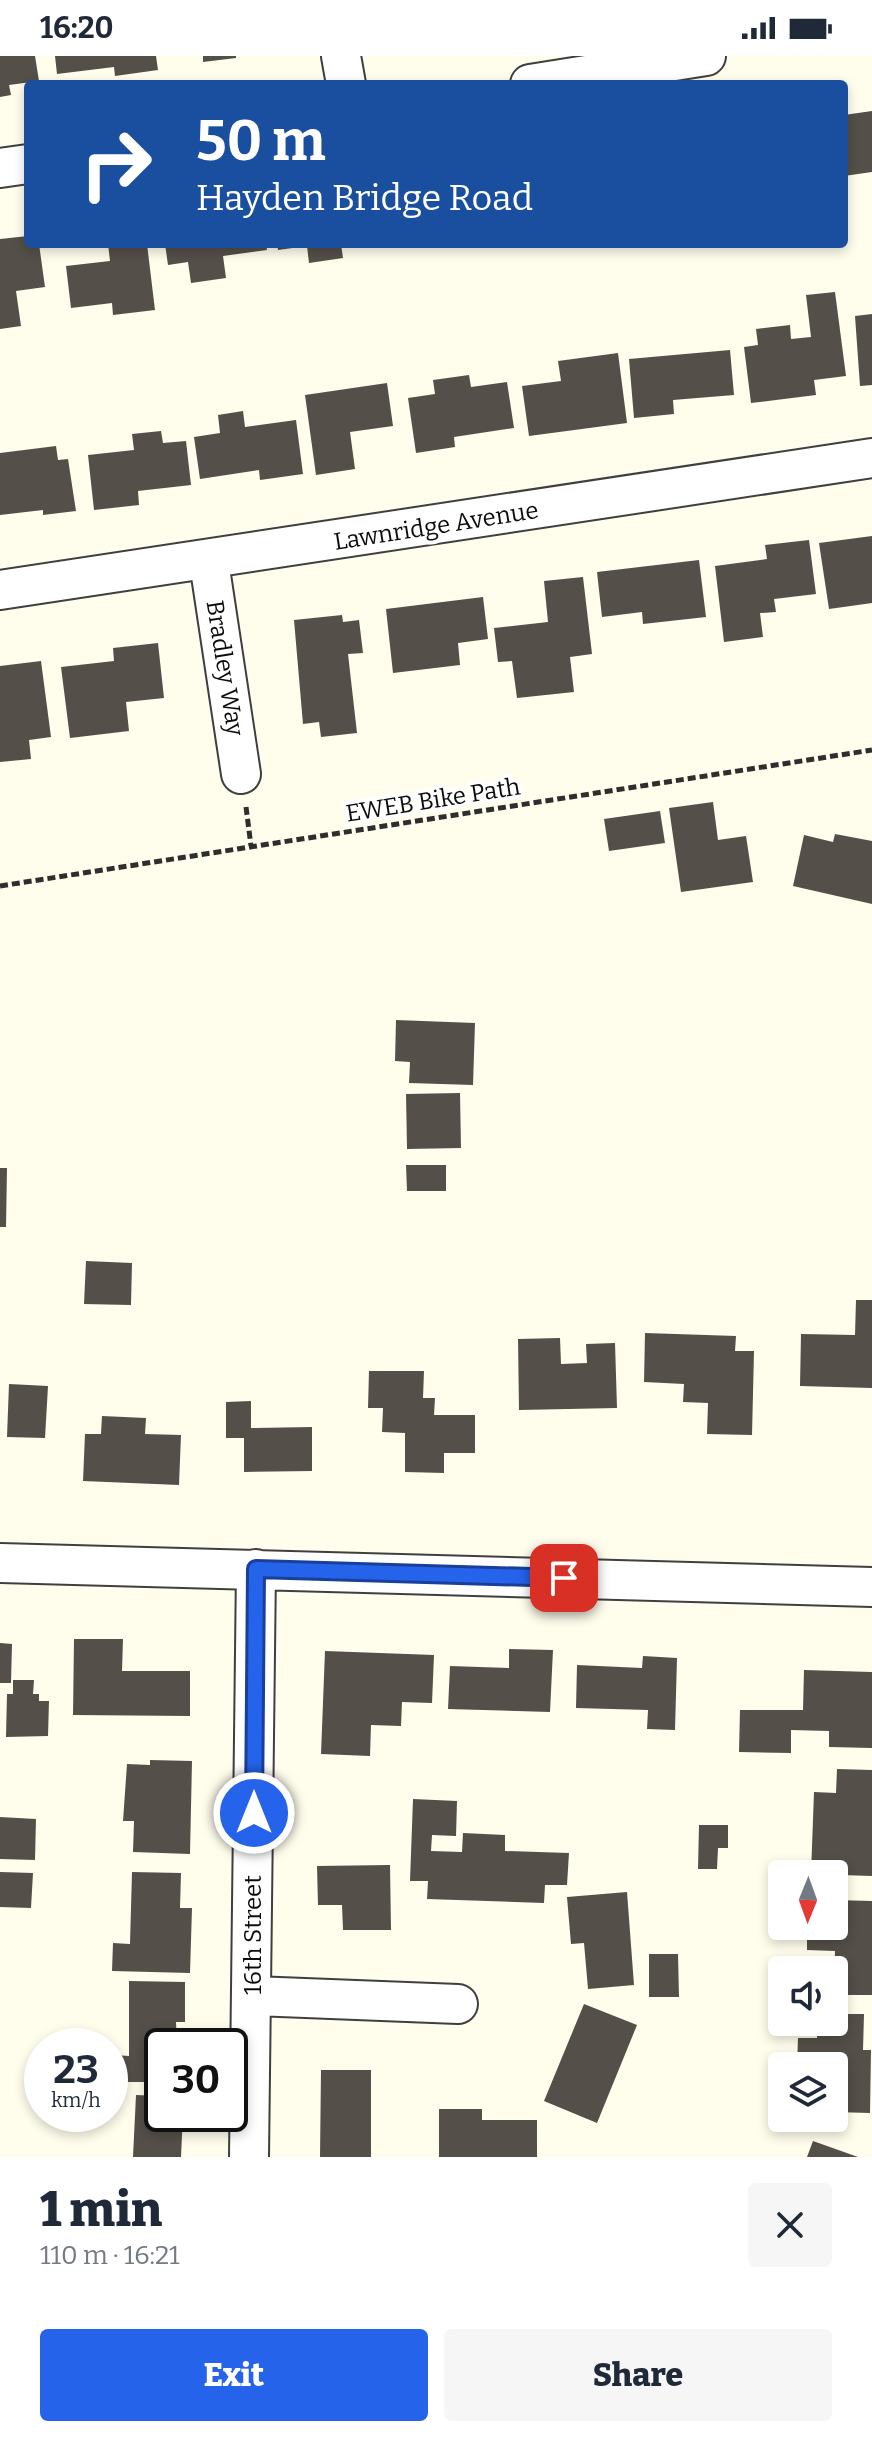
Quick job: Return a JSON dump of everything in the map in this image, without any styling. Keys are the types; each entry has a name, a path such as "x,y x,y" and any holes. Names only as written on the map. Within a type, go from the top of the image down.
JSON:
{"street":[{"path":"341,56 345,80"},
{"path":"555,80 706,56"},
{"path":"0,168 24,165"},
{"name":"Lawnridge Avenue","path":"0,590 209,562 872,458"},
{"name":"Bradley Way","path":"209,562 241,774"},
{"path":"0,1563 872,1587"},
{"name":"16th Street","path":"249,2157 256,1569"},
{"path":"253,1996 458,2004"}],"path":[{"name":"EWEB Bike Path","path":"0,886 872,750"}],"building":[{"path":"0,56 35,56 39,80 24,80 24,83 9,85 11,95 0,97"},
{"path":"55,56 156,56 158,70 115,76 114,67 57,74"},
{"path":"203,56 236,56 236,58 203,62"},
{"path":"872,111 872,172 848,175 848,114"},
{"path":"24,236 24,248 40,248 45,287 16,291 21,326 0,329 0,239"},
{"path":"108,248 147,248 155,310 113,315 112,303 71,308 66,266 110,261"},
{"path":"166,248 267,250 223,256 226,278 191,283 188,262 168,265"},
{"path":"307,248 342,248 343,258 309,263"},
{"path":"835,292 846,376 814,380 816,395 751,403 744,347 758,345 756,329 790,325 791,339 811,337 806,295"},
{"path":"872,314 872,385 860,386 855,316"},
{"path":"730,350 734,395 673,400 674,414 634,418 629,359"},
{"path":"618,353 627,423 529,436 522,386 561,381 558,361"},
{"path":"469,375 471,387 507,382 514,428 454,437 455,447 416,453 408,398 435,394 433,380"},
{"path":"387,383 393,426 350,432 355,469 316,475 305,395"},
{"path":"243,411 245,427 296,420 303,474 260,480 259,470 200,479 194,437 220,433 218,415"},
{"path":"161,431 163,443 186,441 191,485 138,491 139,505 94,510 88,455 134,450 132,434"},
{"path":"56,446 58,460 68,459 76,511 43,515 43,510 0,515 0,453"},
{"path":"872,536 872,603 829,609 819,543"},
{"path":"809,540 816,594 774,599 776,612 760,613 763,637 724,642 715,566 767,559 765,545"},
{"path":"699,560 706,617 643,624 642,612 602,617 597,572"},
{"path":"583,577 592,654 570,657 574,692 517,698 512,661 498,662 494,628 548,622 544,581"},
{"path":"483,597 488,639 458,643 460,665 393,673 386,609"},
{"path":"342,615 343,622 359,620 363,653 348,654 357,733 321,737 319,722 303,724 294,620"},
{"path":"158,643 164,698 126,702 129,731 70,738 61,667 114,661 113,648"},
{"path":"41,661 51,737 29,740 31,759 0,762 0,666"},
{"path":"713,802 718,840 746,836 753,882 681,892 669,808"},
{"path":"660,811 665,843 609,851 604,819"},
{"path":"835,834 872,841 872,904 793,886 804,835 833,842"},
{"path":"396,1020 475,1023 473,1085 409,1083 410,1062 395,1061"},
{"path":"460,1093 461,1148 407,1149 406,1094"},
{"path":"406,1165 446,1165 446,1191 407,1191"},
{"path":"0,1168 7,1168 6,1227 0,1227"},
{"path":"86,1261 132,1263 131,1305 84,1304"},
{"path":"856,1300 872,1300 872,1388 800,1386 801,1334 855,1335"},
{"path":"645,1333 736,1336 735,1351 754,1351 752,1435 707,1434 708,1403 683,1402 684,1384 644,1382"},
{"path":"560,1338 561,1364 587,1363 586,1344 615,1343 617,1408 519,1410 518,1339"},
{"path":"369,1371 424,1371 423,1398 435,1398 434,1415 475,1415 475,1453 444,1453 444,1473 405,1472 405,1433 382,1432 383,1408 368,1408"},
{"path":"9,1384 48,1386 45,1438 7,1437"},
{"path":"251,1401 251,1428 312,1427 312,1471 244,1472 244,1438 226,1438 226,1402"},
{"path":"102,1416 146,1418 145,1434 181,1435 179,1485 83,1481 85,1434 101,1434"},
{"path":"74,1639 123,1639 122,1671 190,1671 190,1716 73,1715"},
{"path":"0,1643 12,1644 11,1683 0,1683"},
{"path":"509,1649 553,1650 550,1712 448,1709 450,1666 509,1668"},
{"path":"325,1651 434,1655 432,1703 402,1702 401,1726 371,1725 370,1756 321,1754"},
{"path":"643,1656 677,1658 675,1730 647,1729 648,1710 576,1708 577,1665 642,1668"},
{"path":"804,1670 872,1672 872,1748 829,1747 829,1731 791,1730 791,1753 739,1752 740,1710 803,1710"},
{"path":"13,1680 34,1680 33,1694 39,1694 39,1701 49,1701 48,1736 6,1737 7,1694 13,1694"},
{"path":"150,1760 192,1761 190,1854 133,1852 134,1821 123,1821 127,1764 150,1765"},
{"path":"837,1769 872,1770 872,1876 848,1875 848,1860 812,1860 814,1792 836,1793"},
{"path":"413,1799 457,1801 456,1836 432,1835 431,1851 462,1852 463,1833 505,1835 505,1851 569,1853 567,1885 545,1885 544,1903 427,1899 428,1881 410,1881"},
{"path":"0,1817 36,1819 35,1860 0,1859"},
{"path":"699,1825 728,1825 728,1848 718,1848 717,1869 698,1869"},
{"path":"390,1865 391,1930 343,1930 342,1905 318,1905 317,1866"},
{"path":"0,1872 33,1873 31,1908 0,1907"},
{"path":"132,1872 181,1873 180,1908 192,1908 190,1973 112,1971 113,1943 130,1944"},
{"path":"627,1892 634,1985 588,1989 584,1943 571,1944 567,1897"},
{"path":"848,1900 872,1901 872,1995 848,1995 848,1956 835,1956 835,1951 807,1950 807,1940 848,1940"},
{"path":"649,1954 678,1954 679,1997 649,1997"},
{"path":"129,1981 185,1982 185,2022 176,2022 176,2028 144,2028 144,2082 128,2082"},
{"path":"584,2004 637,2025 597,2123 544,2101"},
{"path":"848,2014 864,2014 863,2050 871,2050 870,2113 848,2112 848,2052 798,2052 798,2038 848,2036"},
{"path":"321,2070 371,2070 371,2157 320,2157"},
{"path":"136,2095 144,2095 144,2132 182,2132 181,2157 133,2157"},
{"path":"439,2109 482,2109 482,2120 537,2120 537,2157 439,2157"},
{"path":"813,2141 858,2157 807,2157"}],"route":[{"path":"254,1813 256,1569 564,1578"}]}
